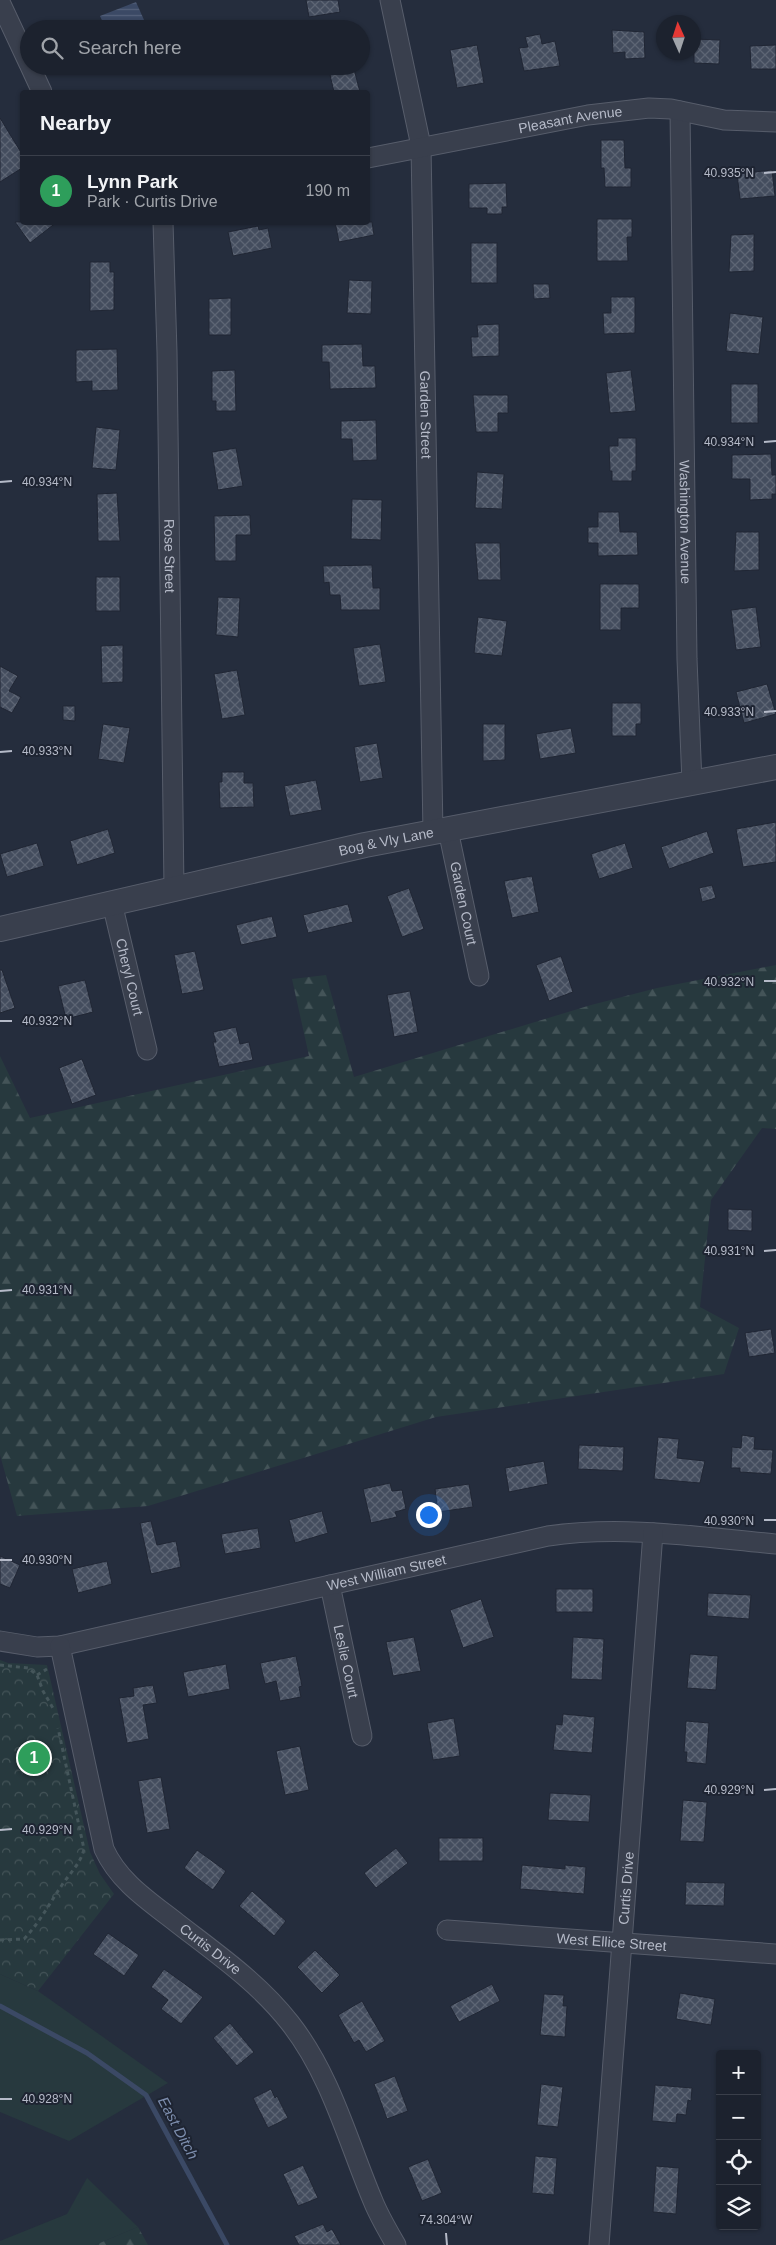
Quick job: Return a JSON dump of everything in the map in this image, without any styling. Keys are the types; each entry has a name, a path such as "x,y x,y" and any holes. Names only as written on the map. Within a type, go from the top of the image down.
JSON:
{"street":[{"name":"Garden Street","path":"390,0 421,146 441,831"},
{"path":"0,2 20,45"},
{"path":"34,75 41,90"},
{"name":"Pleasant Avenue","path":"370,158 421,146 588,115 649,108 680,111 724,120 776,122"},
{"name":"Washington Avenue","path":"680,111 687,659 692,783"},
{"name":"Rose Street","path":"163,225 173,695 174,889"},
{"name":"Bog & Vly Lane","path":"0,929 365,846 776,767"},
{"name":"Garden Court","path":"441,831 479,976"},
{"name":"Cheryl Court","path":"112,904 147,1050"},
{"name":"West William Street","path":"0,1641 37,1647 60,1646 548,1536 582,1531 653,1533 776,1544"},
{"name":"Curtis Drive","path":"599,2245 653,1533"},
{"name":"Leslie Court","path":"330,1585 362,1736"},
{"name":"Curtis Drive","path":"60,1646 104,1849 108,1859 128,1885 245,1976 291,2024 310,2052 325,2081 374,2204 396,2245"},
{"name":"West Ellice Street","path":"447,1930 776,1954"}],"path":[{"path":"0,1665 28,1668 37,1675 43,1691 54,1708 56,1717"},
{"path":"37,1675 48,1669"},
{"path":"0,1940 24,1938 38,1925 62,1885 82,1858 84,1849 58,1726"}],"green space":[{"path":"776,965 776,1129 762,1128 711,1200 700,1307 739,1328 724,1374 436,1417 148,1506 17,1516 0,1455 0,1056 30,1118 309,1056 292,979 326,975 354,1077 591,1005 657,988"},
{"path":"0,1660 8,1663 47,1665 90,1852 100,1874 114,1894 38,1991 0,1974"},
{"path":"0,1974 38,1991 168,2083 69,2141 0,2112"},
{"path":"87,2178 138,2227 95,2245 0,2245 0,2241 67,2214"},
{"path":"138,2227 148,2245 95,2245"}],"water":[{"path":"136,2 144,20 102,20 100,16"}],"building":[{"path":"306,0 338,0 340,12 309,17"},
{"path":"612,30 644,32 645,58 625,59 625,52 613,53"},
{"path":"540,34 542,44 555,41 560,66 524,71 519,48 528,47 525,37"},
{"path":"701,39 720,40 719,64 694,63 694,60 701,60"},
{"path":"477,45 484,83 457,88 450,50"},
{"path":"776,45 776,69 751,69 750,46"},
{"path":"330,75 356,75 359,90 334,90"},
{"path":"0,118 20,151 20,169 0,182"},
{"path":"601,140 624,140 625,168 631,168 631,187 605,187 604,168 601,168"},
{"path":"772,170 775,196 740,199 737,174"},
{"path":"506,183 507,207 502,207 502,214 487,214 487,208 469,208 469,184"},
{"path":"597,219 632,219 632,237 627,237 628,261 597,261"},
{"path":"15,222 20,222 20,225 53,225 30,243"},
{"path":"370,222 372,222 374,235 339,242 336,225 370,225"},
{"path":"258,226 259,230 268,228 272,248 233,256 228,232"},
{"path":"754,234 754,271 729,272 731,235"},
{"path":"471,243 497,243 497,283 471,283"},
{"path":"90,262 110,262 110,272 114,272 114,310 90,311"},
{"path":"349,280 372,281 371,314 347,313"},
{"path":"533,284 549,284 550,298 534,299"},
{"path":"611,297 635,297 635,333 604,334 603,313 611,313"},
{"path":"231,298 231,335 209,335 209,299"},
{"path":"730,313 763,317 759,354 726,351"},
{"path":"499,324 499,356 472,357 471,337 478,337 477,325"},
{"path":"362,344 363,366 375,366 376,388 330,389 329,362 322,362 322,345"},
{"path":"117,349 118,390 92,391 92,381 76,382 76,350"},
{"path":"235,370 236,411 216,411 216,401 212,401 212,371"},
{"path":"631,370 636,411 610,413 606,373"},
{"path":"731,384 758,384 758,423 731,423"},
{"path":"473,395 508,395 508,413 498,413 498,432 476,432"},
{"path":"376,420 377,460 353,461 352,439 341,439 341,421"},
{"path":"96,427 120,430 116,470 92,468"},
{"path":"618,438 636,438 636,471 632,471 632,481 612,481 609,446 618,446"},
{"path":"236,448 243,486 218,490 212,452"},
{"path":"771,454 772,475 776,475 776,494 772,494 772,499 750,500 750,479 732,479 732,455"},
{"path":"477,472 504,474 502,509 475,508"},
{"path":"117,493 120,541 98,541 97,494"},
{"path":"352,499 382,500 381,540 351,539"},
{"path":"598,512 619,512 620,532 637,532 638,555 598,556 598,543 588,543 588,527 598,527"},
{"path":"250,515 251,535 236,535 236,561 215,561 214,516"},
{"path":"736,532 759,532 759,570 734,571"},
{"path":"475,543 500,543 501,580 478,580"},
{"path":"372,565 373,588 380,588 380,610 341,610 340,595 330,595 329,582 324,583 323,566"},
{"path":"96,577 120,577 120,611 96,611"},
{"path":"600,584 639,584 639,608 621,608 621,630 600,630"},
{"path":"218,597 240,598 238,637 216,635"},
{"path":"756,607 761,647 736,650 731,610"},
{"path":"478,617 507,621 502,656 474,653"},
{"path":"380,644 386,682 359,686 353,648"},
{"path":"123,645 123,682 102,683 101,646"},
{"path":"0,666 18,676 9,691 21,697 12,713 0,707"},
{"path":"237,670 245,715 222,719 214,674"},
{"path":"767,684 776,714 744,723 736,692"},
{"path":"612,703 641,703 641,724 636,724 636,736 612,736"},
{"path":"63,706 75,706 75,721 63,720"},
{"path":"103,724 130,728 124,763 98,759"},
{"path":"483,724 505,724 505,760 483,761"},
{"path":"571,728 576,753 540,759 536,734"},
{"path":"377,743 383,778 360,782 354,747"},
{"path":"222,772 244,772 244,783 253,783 254,807 220,808 219,782 222,782"},
{"path":"316,780 322,810 290,816 284,786"},
{"path":"776,822 776,862 743,867 736,829"},
{"path":"108,829 115,853 77,865 70,841"},
{"path":"707,831 714,853 669,869 661,847"},
{"path":"37,843 44,866 7,877 0,854"},
{"path":"625,843 633,868 599,879 591,854"},
{"path":"532,876 539,912 512,918 504,881"},
{"path":"712,885 716,898 702,902 699,888"},
{"path":"409,888 424,929 402,937 387,896"},
{"path":"348,904 353,922 308,933 303,915"},
{"path":"272,916 277,937 241,945 236,925"},
{"path":"195,951 204,990 182,994 174,955"},
{"path":"561,956 573,992 549,1001 536,965"},
{"path":"0,970 2,970 15,1008 0,1013"},
{"path":"85,980 93,1012 66,1019 58,986"},
{"path":"410,991 418,1032 394,1037 387,995"},
{"path":"236,1027 240,1044 249,1042 253,1060 219,1067 213,1042 216,1042 213,1032"},
{"path":"82,1059 96,1095 72,1104 59,1068"},
{"path":"728,1209 752,1210 752,1231 728,1230"},
{"path":"771,1329 775,1353 749,1357 745,1333"},
{"path":"742,1435 755,1437 754,1449 773,1450 771,1474 740,1472 740,1468 731,1468 732,1447 741,1448"},
{"path":"658,1437 679,1439 677,1458 705,1461 700,1483 654,1479"},
{"path":"579,1445 624,1447 623,1471 578,1469"},
{"path":"544,1461 548,1484 509,1492 505,1468"},
{"path":"390,1483 392,1491 402,1490 406,1509 395,1512 397,1517 371,1523 363,1489"},
{"path":"469,1484 473,1507 438,1512 435,1489"},
{"path":"322,1511 328,1533 295,1543 289,1520"},
{"path":"151,1521 157,1545 176,1541 181,1567 151,1574 140,1523"},
{"path":"258,1528 261,1548 225,1554 221,1534"},
{"path":"0,1556 20,1565 10,1588 0,1584"},
{"path":"107,1561 112,1584 78,1593 72,1569"},
{"path":"556,1589 593,1589 593,1612 556,1612"},
{"path":"708,1593 751,1595 749,1619 707,1616"},
{"path":"481,1599 494,1637 463,1648 450,1610"},
{"path":"414,1637 421,1671 393,1676 386,1642"},
{"path":"573,1637 604,1639 602,1680 571,1679"},
{"path":"690,1654 718,1656 716,1690 687,1688"},
{"path":"296,1656 302,1686 299,1687 301,1697 280,1701 276,1681 265,1684 260,1663"},
{"path":"226,1664 230,1689 188,1697 183,1672"},
{"path":"153,1685 157,1703 143,1705 149,1739 127,1743 119,1698 134,1696 133,1688"},
{"path":"563,1714 595,1717 592,1753 553,1750 556,1724 562,1725"},
{"path":"454,1718 460,1756 433,1760 427,1723"},
{"path":"686,1721 709,1723 706,1764 686,1762 687,1752 684,1752"},
{"path":"300,1746 309,1790 285,1795 276,1751"},
{"path":"161,1777 170,1829 147,1833 138,1781"},
{"path":"550,1793 591,1795 589,1822 548,1820"},
{"path":"683,1800 707,1802 704,1842 680,1841"},
{"path":"439,1838 483,1838 483,1861 439,1861"},
{"path":"396,1848 408,1863 376,1888 364,1873"},
{"path":"197,1850 226,1871 213,1890 184,1868"},
{"path":"522,1865 565,1869 565,1865 586,1867 584,1894 520,1889"},
{"path":"686,1882 725,1883 724,1906 685,1905"},
{"path":"252,1891 286,1921 274,1936 239,1906"},
{"path":"108,1933 139,1955 124,1976 93,1954"},
{"path":"315,1950 340,1975 322,1993 297,1967"},
{"path":"164,1969 203,1997 181,2024 161,2009 168,2000 151,1987"},
{"path":"492,1984 500,2001 459,2022 450,2006"},
{"path":"680,1993 715,1999 711,2025 676,2019"},
{"path":"544,1994 564,1995 563,2006 567,2006 565,2037 540,2035"},
{"path":"362,2001 385,2041 366,2052 359,2040 354,2043 338,2015"},
{"path":"230,2023 254,2052 237,2066 213,2038"},
{"path":"395,2076 408,2111 387,2119 374,2084"},
{"path":"541,2084 563,2087 558,2127 537,2125"},
{"path":"655,2085 692,2088 691,2101 688,2100 686,2115 677,2114 676,2123 652,2121"},
{"path":"271,2089 275,2098 277,2096 288,2118 268,2128 253,2098"},
{"path":"535,2156 557,2158 554,2195 532,2193"},
{"path":"428,2159 442,2193 422,2201 408,2167"},
{"path":"303,2165 318,2198 298,2206 283,2174"},
{"path":"656,2166 679,2168 676,2214 653,2212"},
{"path":"323,2224 327,2232 332,2229 341,2245 299,2245 294,2236"}],"waterway":[{"name":"East Ditch","path":"0,2006 87,2053 146,2095 227,2245"}],"place":[{"name":"Lynn Park","path":"34,1758"}]}
